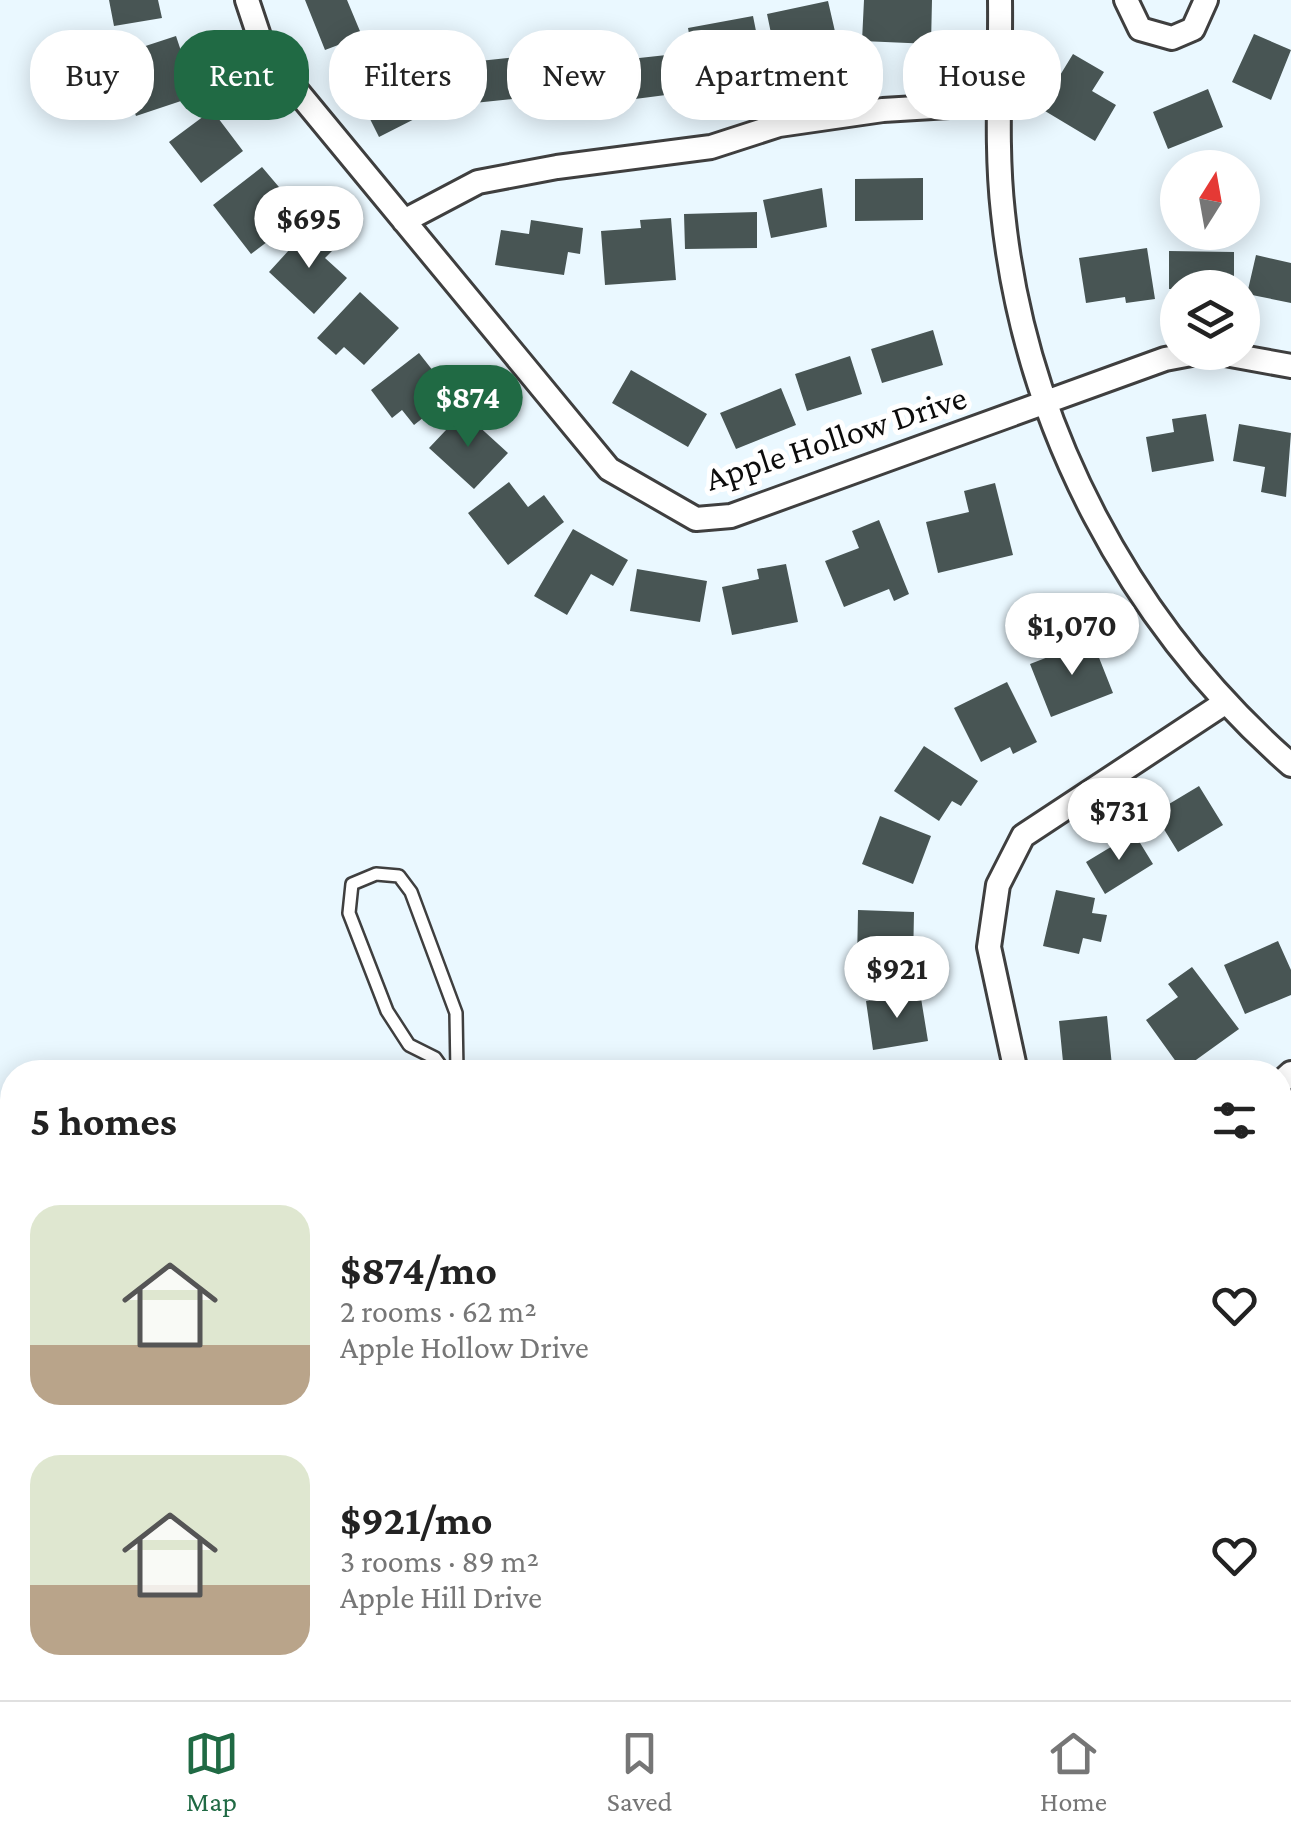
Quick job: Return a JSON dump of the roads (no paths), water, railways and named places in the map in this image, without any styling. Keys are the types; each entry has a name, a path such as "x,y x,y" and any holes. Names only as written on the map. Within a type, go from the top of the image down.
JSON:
{"street":[{"name":"Apple Hollow Drive","path":"247,0 264,51 609,470 696,519 731,516 1160,361"},
{"path":"1000,0 1000,30"},
{"path":"1126,0 1140,29 1172,38 1193,29 1206,0"},
{"path":"404,221 478,182 557,167 711,148 780,125 903,109"},
{"path":"999,120 999,165 1012,276 1046,405 1084,495 1112,549 1167,632 1226,702 1291,765"},
{"path":"1260,360 1291,366"},
{"path":"1013,1060 989,947 998,885 1023,836 1226,702"}],"lane":[{"path":"436,1060 409,1045 388,1011 349,912 352,884 376,874 399,876 412,892 456,1012 457,1060"}]}
